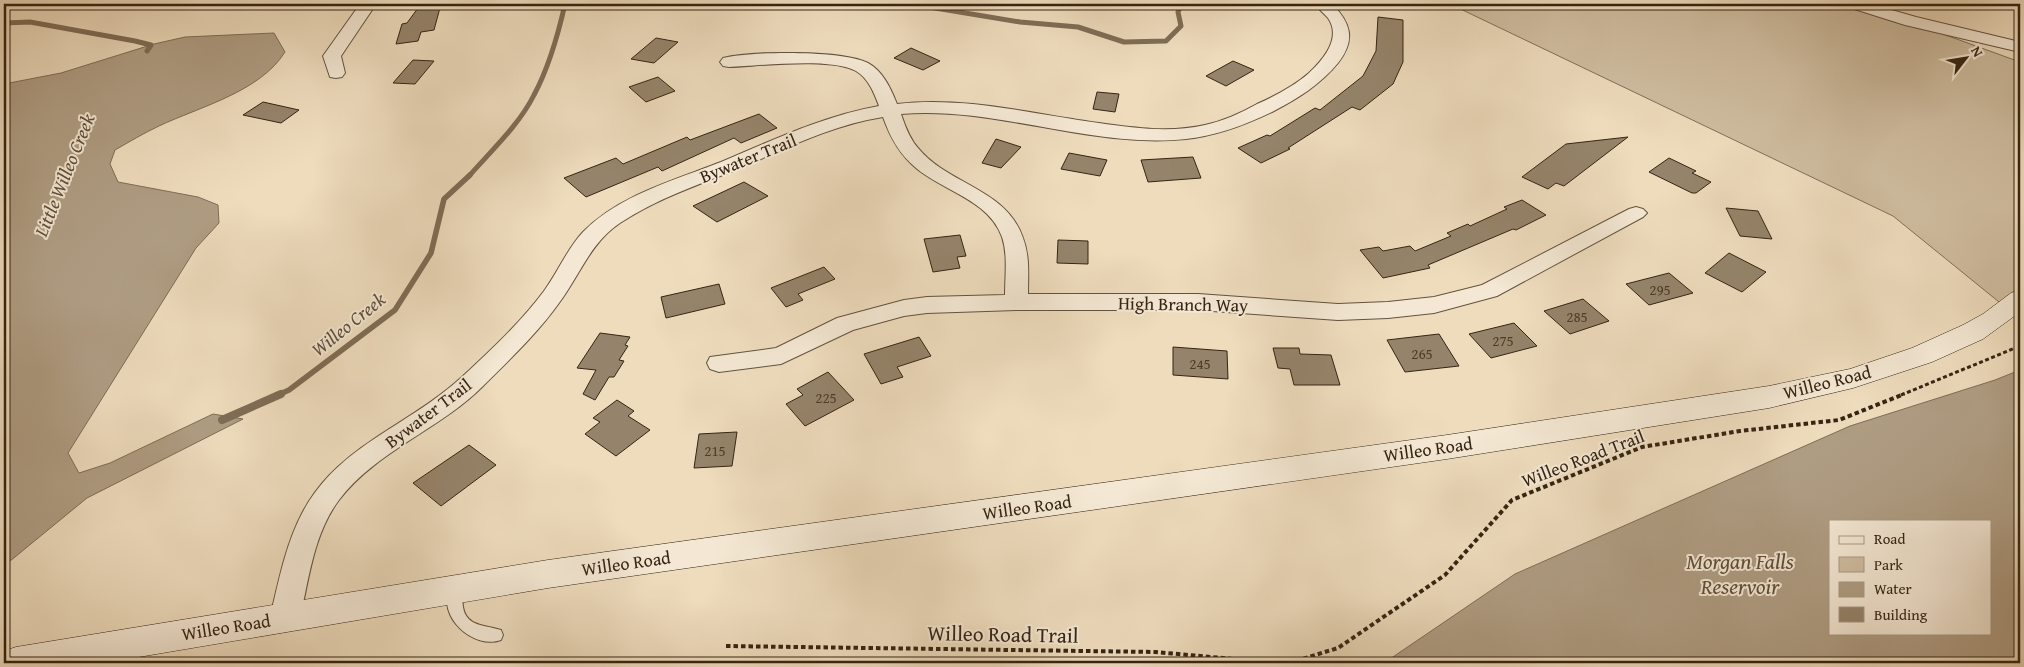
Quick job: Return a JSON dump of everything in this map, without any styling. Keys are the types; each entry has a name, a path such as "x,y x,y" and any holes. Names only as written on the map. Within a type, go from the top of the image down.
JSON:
{"street":[{"path":"336,74 332,56 368,4"},
{"name":"Bywater Trail","path":"285,618 295,570 309,529 318,509 331,490 353,469 444,406 470,384 550,299 582,246 608,221 638,204 824,127 852,118 889,110 955,108 1145,134 1184,134 1219,127 1262,110 1296,92 1324,68 1336,54 1342,40 1342,26 1336,13 1323,4"},
{"path":"1854,4 1911,21 2020,47"},
{"path":"729,62 834,60 854,64 871,73 879,82 897,132 912,154 931,170 987,203 1002,218 1010,232 1014,246 1016,302"},
{"name":"High Branch Way","path":"719,363 781,356 846,324 904,308 1016,302 1198,302 1338,312 1388,310 1434,305 1489,291 1636,213"},
{"name":"Willeo Road","path":"16,663 455,590 738,546 1437,448 1768,397 1853,378 1922,355 1973,332 1993,320 2020,299"}],"lane":[{"path":"455,590 454,606 459,620 476,630 496,635"}],"path":[{"name":"Willeo Road Trail","path":"1289,663 1338,648 1445,575 1512,500 1642,447 1740,431 1839,420 2020,346"},
{"name":"Willeo Road Trail","path":"726,646 1014,652 1156,652 1280,663"}],"green space":[{"path":"1450,4 1860,4 2020,62 2020,319 1893,216"}],"water":[{"path":"274,33 285,52 274,66 260,78 228,97 159,126 115,150 110,164 118,182 198,197 218,205 219,223 196,248 68,453 79,473 110,463 213,414 243,419 87,498 4,566 4,135 10,123 8,113 4,112 4,84 61,73 154,44 185,37"},
{"name":"Morgan Falls Reservoir","path":"2020,370 2020,663 1384,663 1515,574 1850,426 1995,380"}],"building":[{"path":"421,4 441,4 434,30 421,32 418,41 396,44 402,24 407,23"},
{"path":"1378,17 1403,20 1403,62 1393,84 1360,110 1352,107 1288,148 1290,149 1261,163 1238,148 1267,135 1270,136 1315,108 1320,110 1363,76 1376,51"},
{"path":"656,38 678,42 654,63 631,59"},
{"path":"911,48 940,61 923,70 894,58"},
{"path":"413,60 434,61 415,84 393,83"},
{"path":"1233,61 1254,70 1226,86 1206,76"},
{"path":"658,77 675,91 646,102 629,87"},
{"path":"1097,92 1119,94 1115,112 1093,109"},
{"path":"263,102 299,110 281,123 243,115"},
{"path":"759,114 777,128 741,143 734,138 662,171 658,167 586,197 564,178 616,158 623,164 687,137 690,140"},
{"path":"1628,137 1564,186 1556,183 1548,189 1522,177 1566,144"},
{"path":"996,139 1021,147 1001,168 982,163"},
{"path":"1069,153 1107,160 1100,176 1061,169"},
{"path":"1193,157 1201,178 1148,182 1141,160"},
{"path":"1669,158 1696,171 1692,173 1711,182 1696,193 1692,193 1649,172"},
{"path":"744,182 768,196 717,222 693,206"},
{"path":"1522,200 1546,215 1516,230 1513,229 1428,265 1430,268 1383,278 1360,250 1379,247 1383,251 1410,246 1415,251 1451,236 1447,233 1468,224 1470,226 1507,209 1504,207"},
{"path":"1726,208 1758,211 1772,239 1740,236"},
{"path":"960,235 966,256 957,257 960,268 933,272 924,239"},
{"path":"1058,240 1088,241 1088,264 1057,263"},
{"path":"1729,253 1766,272 1742,292 1705,273"},
{"path":"824,267 835,279 798,294 803,300 786,307 771,288"},
{"path":"1669,273 1693,293 1649,305 1626,284"},
{"path":"719,284 725,304 666,318 661,297"},
{"path":"1583,299 1609,321 1570,334 1544,311"},
{"path":"1514,323 1537,346 1491,358 1469,334"},
{"path":"600,333 630,337 625,345 628,346 619,360 624,361 614,377 609,377 595,400 583,394 596,370 577,368"},
{"path":"1439,334 1459,366 1405,372 1387,340"},
{"path":"919,337 931,356 897,367 903,377 881,384 864,354"},
{"path":"1173,347 1227,351 1228,379 1173,375"},
{"path":"1273,348 1299,348 1300,354 1331,355 1340,385 1294,385 1290,369 1278,368"},
{"path":"828,372 854,400 805,426 786,404 803,395 797,389"},
{"path":"617,400 634,411 628,416 650,430 616,456 585,434 600,422 593,418"},
{"path":"737,432 732,466 694,468 699,434"},
{"path":"469,445 496,465 441,506 413,483"}],"waterway":[{"name":"Willeo Creek","path":"469,176 513,127 528,106 552,51 565,4"},
{"name":"Willeo Creek","path":"911,4 1020,22 1078,27 1124,42 1166,41 1181,26 1178,12 1182,4"},
{"name":"Little Willeo Creek","path":"4,23 30,22 135,41 151,45 147,51"},
{"name":"Willeo Creek","path":"278,395 289,390 395,310 431,253 444,199 469,176"},
{"name":"Willeo Creek","path":"222,420 281,394"}]}
